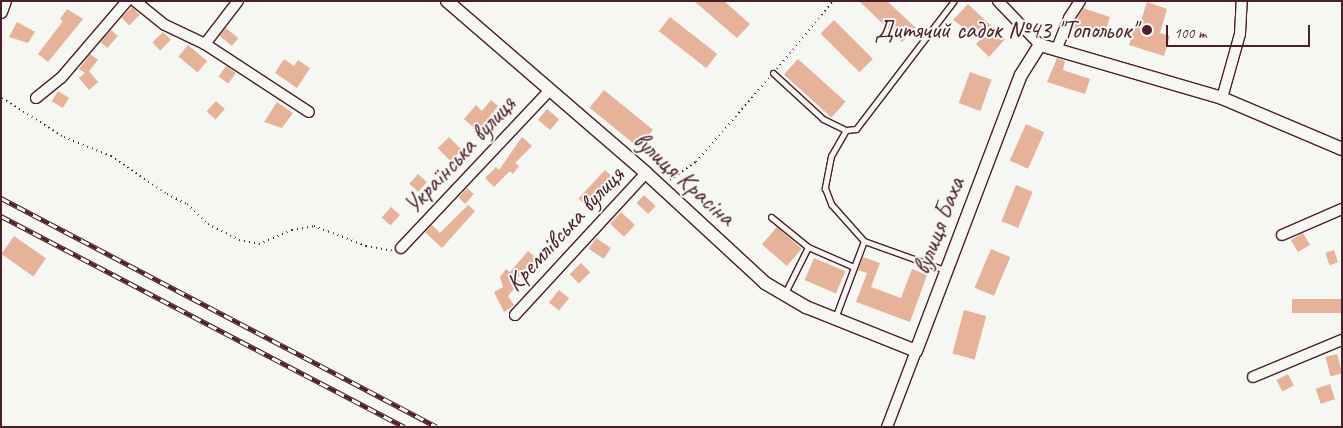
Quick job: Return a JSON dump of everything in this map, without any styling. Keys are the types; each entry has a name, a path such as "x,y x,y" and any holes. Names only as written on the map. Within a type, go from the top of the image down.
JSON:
{"street":[{"path":"1,12 5,1"},
{"path":"36,98 61,78 127,1"},
{"path":"134,1 165,25 205,44 309,112"},
{"path":"205,44 238,1"},
{"name":"вулиця Красіна","path":"447,1 549,92 646,172 764,283 783,296 916,352"},
{"path":"998,1 1040,45 1057,48 1222,98 1342,149"},
{"path":"1057,48 1069,18 1080,1"},
{"path":"1222,98 1240,34 1242,1"},
{"name":"вулиця Баха","path":"887,427 945,270 1021,75 1040,45"},
{"name":"Українська вулиця","path":"401,248 549,92"},
{"name":"Кремлівська вулиця","path":"515,315 646,172"},
{"path":"1282,235 1342,209"},
{"path":"1253,377 1342,340"}],"lane":[{"path":"773,73 823,119 846,130 856,129 954,1"},
{"path":"846,130 831,156 825,188 831,204 864,241 945,270"},
{"path":"771,217 808,247 854,267"},
{"path":"835,319 864,241"},
{"path":"783,296 808,247"}],"path":[{"name":"Кремлівська вулиця","path":"660,186 696,162 833,1"},
{"path":"2,98 64,137 111,156 167,194 187,204 208,224 238,240 259,244 292,230 314,226 366,246 389,252 401,248"}],"building":[{"path":"694,1 724,1 750,24 737,38"},
{"path":"859,1 887,1 916,28 902,42"},
{"name":"Дитячий садок №43 \"Топольок\"","path":"1147,2 1167,9 1160,33 1170,36 1164,56 1129,45 1135,26 1139,27"},
{"path":"968,4 1005,39 989,57 976,44 980,40 953,20"},
{"path":"132,7 140,15 129,25 121,18"},
{"path":"1083,8 1110,17 1103,38 1072,28"},
{"path":"67,9 83,19 48,62 38,54 63,21 60,19"},
{"path":"670,17 717,54 706,68 659,31"},
{"path":"834,20 873,59 859,72 821,33"},
{"path":"17,22 35,32 28,43 9,37"},
{"path":"226,28 238,38 232,46 220,36"},
{"path":"111,30 118,36 107,48 101,42"},
{"path":"163,32 171,40 160,50 152,43"},
{"path":"188,45 207,61 198,73 178,56"},
{"path":"90,54 98,60 89,71 98,82 89,90 79,78 85,73 79,69"},
{"path":"1057,58 1065,61 1063,70 1090,79 1085,94 1047,82"},
{"path":"284,59 294,66 298,60 310,68 297,88 275,73"},
{"path":"798,59 846,102 832,117 784,75"},
{"path":"226,66 236,73 228,84 219,77"},
{"path":"970,72 992,80 980,111 959,103"},
{"path":"604,90 653,130 638,148 590,108"},
{"path":"58,91 69,98 63,108 52,101"},
{"path":"491,100 498,106 478,131 464,119 476,105 482,111"},
{"path":"216,101 225,109 216,119 207,111"},
{"path":"277,102 293,113 282,128 264,122"},
{"path":"547,109 559,119 550,130 538,120"},
{"path":"1026,124 1044,132 1028,169 1010,161"},
{"path":"449,137 462,150 450,161 438,148"},
{"path":"522,137 532,146 515,163 519,166 513,174 510,171 494,187 485,178 496,167 499,170"},
{"path":"605,170 617,181 590,209 578,199"},
{"path":"418,174 427,182 418,192 409,184"},
{"path":"1016,185 1033,192 1018,228 1001,221"},
{"path":"467,188 474,194 465,204 458,198"},
{"path":"644,195 656,206 648,214 636,203"},
{"path":"468,205 475,211 442,248 425,232 432,225 440,233"},
{"path":"391,207 400,215 391,225 382,217"},
{"path":"621,212 635,225 624,237 610,224"},
{"path":"777,227 802,249 787,266 762,244"},
{"path":"1303,233 1310,245 1298,252 1291,240"},
{"path":"14,236 46,258 33,276 1,254"},
{"path":"596,238 611,248 604,259 589,249"},
{"path":"991,249 1010,257 994,296 975,288"},
{"path":"1334,250 1338,262 1329,265 1325,253"},
{"path":"528,251 541,262 533,272 527,267 517,279 520,282 508,296 514,305 504,312 494,292 503,287 500,277 506,269 510,272"},
{"path":"863,257 880,263 871,287 901,298 912,269 927,275 910,322 856,302 867,273 858,270"},
{"path":"814,258 845,271 836,293 805,280"},
{"path":"581,263 590,272 579,284 570,274"},
{"path":"559,290 569,298 559,311 549,302"},
{"path":"1292,299 1342,299 1342,313 1292,313"},
{"path":"964,310 986,316 975,359 952,353"},
{"path":"1337,354 1342,373 1331,376 1325,357"},
{"path":"1288,374 1294,386 1282,391 1276,380"},
{"path":"1330,384 1335,399 1321,404 1316,389"}],"railway":[{"path":"1,198 437,427"},
{"path":"1,216 404,427"}],"place":[{"name":"Дитячий садок №43 \"Топольок\"","path":"1147,30"}]}
